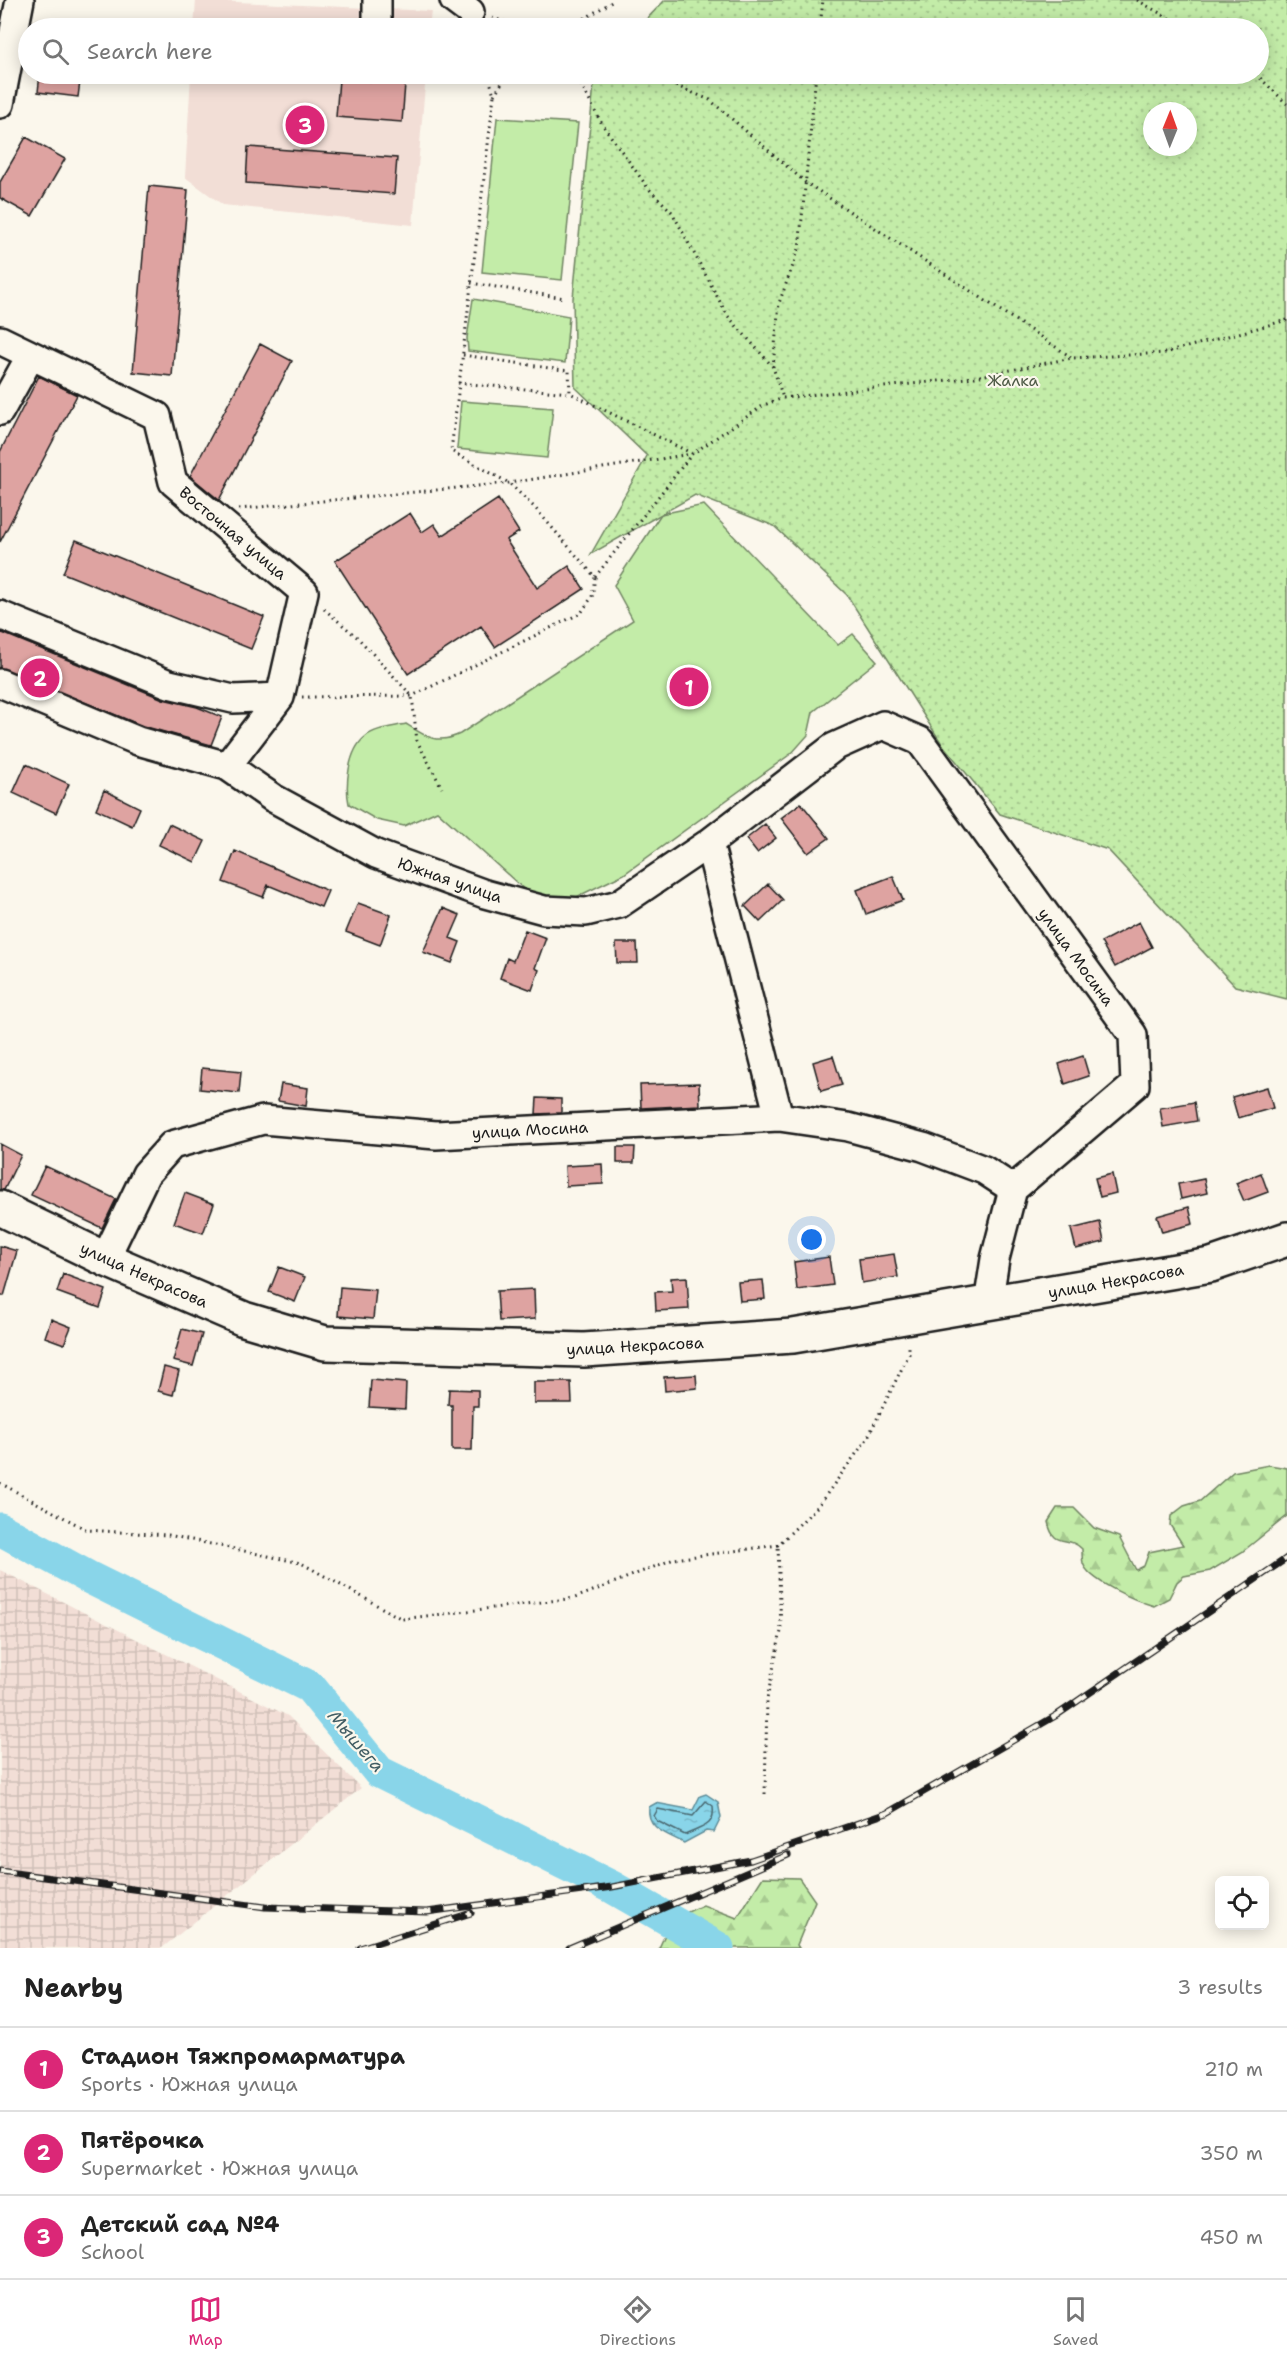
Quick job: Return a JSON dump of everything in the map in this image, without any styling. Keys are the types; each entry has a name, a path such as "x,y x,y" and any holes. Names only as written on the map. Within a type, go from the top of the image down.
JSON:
{"main road":[{"name":"улица Некрасова","path":"0,1208 105,1259 244,1318 325,1343 584,1350 793,1336 1210,1265 1287,1239"}],"street":[{"path":"0,104 20,0"},
{"path":"377,0 377,18"},
{"name":"Восточная улица","path":"0,340 157,416 172,482 304,592"},
{"path":"0,411 31,355"},
{"path":"227,766 280,697 304,592"},
{"path":"0,615 169,684 233,699 280,697"},
{"name":"Южная улица","path":"0,683 138,741 227,766 273,798 376,854 485,894 544,910 586,912 619,904 709,843 834,747 883,725"},
{"name":"улица Мосина","path":"105,1259 147,1174 172,1145 263,1120 436,1135 779,1118 848,1127 923,1147 984,1170 1012,1189 1135,1085 1133,1035 920,741 883,725"},
{"path":"709,843 779,1118"},
{"path":"988,1304 995,1259 1012,1189"}],"path":[{"path":"585,18 615,0"},
{"path":"821,18 823,0"},
{"path":"1137,0 1168,18"},
{"path":"462,6 497,18"},
{"path":"491,84 494,95 451,451 508,483 535,508 595,577"},
{"path":"494,95 501,84"},
{"path":"580,84 602,124 648,188 672,212 727,315 773,367"},
{"path":"672,84 710,100 805,182 1072,358"},
{"path":"783,398 773,367 778,303 799,249 815,84"},
{"path":"1266,84 1287,104"},
{"path":"471,283 564,297"},
{"path":"280,697 412,696 581,613 592,597 595,577 692,454 764,405 783,398 975,377 1072,358 1165,353 1287,320"},
{"path":"462,355 569,371 570,393"},
{"path":"458,383 570,393 692,454"},
{"path":"210,512 508,483 692,454"},
{"path":"304,592 358,638 412,696 417,741 441,788"},
{"path":"0,1482 87,1530 168,1536 301,1563 402,1619 575,1598 674,1559 778,1545 818,1506 867,1439 909,1354 910,1317"},
{"path":"765,1794 767,1699 781,1631 778,1545"}],"shaded area":[{"path":"196,0 431,11 430,18 195,18"},
{"path":"190,84 425,84 413,225 223,205 185,177"},
{"path":"0,1570 288,1716 361,1788 162,1948 0,1948"}],"green space":[{"name":"Жалка","path":"665,0 1287,0 1287,999 1235,986 1108,850 1000,814 942,744 847,595 774,526 695,495 591,554 647,456 575,387 573,298 594,84 1269,84 1269,18 648,18"},
{"path":"497,118 578,123 562,280 482,272"},
{"path":"473,299 569,316 565,363 468,351 467,338"},
{"path":"461,401 553,408 547,458 457,449"},
{"path":"704,505 838,645 853,634 877,661 813,712 808,735 792,753 624,874 562,904 536,900 437,811 404,826 377,820 349,804 347,787 351,759 359,743 369,734 384,728 406,724 432,738 445,739 460,734 633,620 614,585 661,514"},
{"path":"1269,1465 1287,1468 1287,1516 1242,1552 1210,1571 1184,1576 1177,1582 1169,1598 1154,1606 1125,1595 1094,1577 1083,1563 1082,1549 1072,1542 1054,1536 1048,1522 1057,1508 1074,1508 1094,1528 1119,1537 1136,1570 1144,1566 1149,1552 1183,1545 1170,1525 1171,1516 1184,1506 1200,1501 1233,1472"},
{"path":"763,1877 799,1878 815,1901 797,1945 799,1948 659,1948 672,1919 703,1905 737,1918"}],"water":[{"path":"706,1794 718,1802 721,1818 714,1832 706,1831 684,1843 659,1830 651,1821 649,1807 656,1803 693,1810 700,1796"}],"building":[{"path":"39,84 80,84 78,97 38,92"},
{"path":"339,84 405,84 402,122 336,117"},
{"path":"26,137 65,159 32,216 0,198 0,182"},
{"path":"248,147 397,158 394,194 246,183"},
{"path":"149,186 188,190 172,376 133,372"},
{"path":"260,344 292,361 219,500 190,476"},
{"path":"39,376 77,395 0,542 0,452"},
{"path":"498,499 519,532 506,540 537,588 569,566 584,589 495,647 481,626 408,674 335,561 410,513 422,532 434,524 442,536"},
{"path":"76,540 264,617 251,649 63,573"},
{"path":"0,632 163,699 197,707 222,717 211,745 143,726 0,668"},
{"path":"26,764 69,784 56,813 13,793"},
{"path":"104,790 140,808 132,826 96,809"},
{"path":"801,803 829,838 808,853 781,818"},
{"path":"169,824 205,841 195,862 159,845"},
{"path":"765,824 776,838 757,853 746,839"},
{"path":"235,851 328,891 321,907 268,885 263,897 223,882"},
{"path":"893,876 903,900 866,914 857,890"},
{"path":"768,884 783,900 760,922 745,906"},
{"path":"358,903 391,915 380,945 346,932"},
{"path":"443,908 460,915 450,938 460,942 452,963 423,952"},
{"path":"1139,922 1152,947 1115,967 1101,942"},
{"path":"525,930 546,938 535,968 539,970 532,990 500,978 507,958 513,961"},
{"path":"616,943 637,943 638,963 617,963"},
{"path":"833,1056 842,1085 821,1091 813,1062"},
{"path":"1083,1056 1089,1076 1065,1084 1059,1064"},
{"path":"202,1068 241,1072 239,1093 200,1089"},
{"path":"699,1083 700,1105 641,1108 640,1085"},
{"path":"281,1084 308,1088 306,1106 278,1101"},
{"path":"1267,1087 1273,1108 1238,1118 1232,1097"},
{"path":"537,1098 561,1099 561,1113 536,1114"},
{"path":"1194,1102 1197,1121 1163,1127 1160,1108"},
{"path":"0,1144 21,1155 4,1190 0,1189"},
{"path":"617,1147 635,1147 634,1163 617,1163"},
{"path":"602,1164 603,1184 566,1186 565,1166"},
{"path":"45,1166 116,1199 102,1228 31,1195"},
{"path":"1261,1173 1268,1192 1244,1201 1236,1183"},
{"path":"1112,1174 1116,1193 1100,1197 1095,1178"},
{"path":"1204,1179 1207,1193 1181,1199 1178,1184"},
{"path":"185,1193 214,1204 203,1233 174,1223"},
{"path":"1189,1207 1193,1224 1162,1232 1157,1216"},
{"path":"1100,1222 1104,1242 1076,1249 1071,1229"},
{"path":"0,1246 17,1251 4,1296 0,1296"},
{"path":"894,1254 898,1277 862,1283 859,1259"},
{"path":"829,1257 833,1285 797,1290 794,1262"},
{"path":"279,1267 305,1277 295,1302 269,1292"},
{"path":"63,1274 106,1290 100,1308 57,1292"},
{"path":"687,1277 689,1309 656,1311 655,1292 672,1291 671,1278"},
{"path":"763,1280 765,1299 740,1301 738,1282"},
{"path":"340,1287 376,1290 373,1319 338,1316"},
{"path":"534,1289 535,1319 499,1321 497,1291"},
{"path":"51,1319 71,1327 64,1344 45,1337"},
{"path":"182,1329 202,1334 193,1366 173,1361"},
{"path":"164,1367 179,1371 173,1395 158,1391"},
{"path":"696,1375 697,1388 665,1391 664,1377"},
{"path":"371,1380 406,1383 405,1409 369,1407"},
{"path":"534,1382 571,1382 572,1403 534,1403"},
{"path":"449,1389 478,1390 478,1406 473,1406 472,1450 452,1450 452,1405 448,1405"}],"waterway":[{"name":"Мышега","path":"0,1529 88,1577 310,1687 379,1772 612,1887 718,1948"}],"railway":[{"path":"0,1871 265,1907 427,1912 612,1887 751,1860 887,1813 1057,1715 1287,1558"},
{"path":"569,1948 788,1855"},
{"path":"360,1948 471,1913"}],"place":[{"name":"Детский сад №4","path":"305,125"},
{"name":"Пятёрочка","path":"40,678"},
{"name":"Стадион Тяжпромарматура","path":"689,687"}]}
